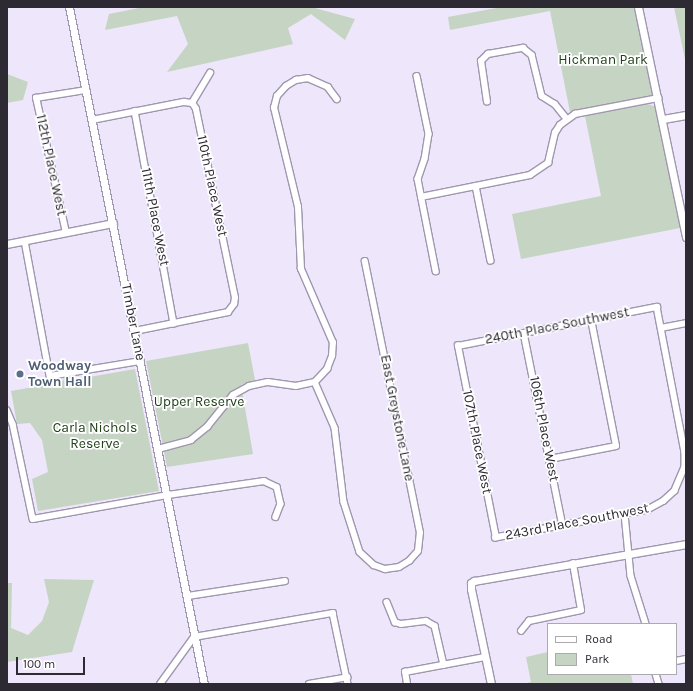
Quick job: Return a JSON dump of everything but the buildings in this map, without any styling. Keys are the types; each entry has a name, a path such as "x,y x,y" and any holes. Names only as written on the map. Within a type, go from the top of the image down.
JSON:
{"street":[{"name":"Timber Lane","path":"69,7 168,495 204,684"},
{"path":"638,7 663,120 686,237"},
{"path":"487,102 481,61 488,54 523,48 532,55 542,96 555,104 567,119"},
{"path":"92,120 184,102 192,103 210,73"},
{"path":"417,76 429,134 425,158 418,179 436,271"},
{"path":"158,449 191,440 207,427 233,395 249,386 268,382 296,386 315,382 327,369 332,356 333,343 301,269 298,207 274,108 277,96 286,86 296,80 308,78 328,87 337,99"},
{"name":"112th Place West","path":"66,233 36,98 86,90"},
{"path":"421,197 530,175 548,163 556,133 567,119 575,114 658,98"},
{"name":"110th Place West","path":"174,324 228,312 234,304 196,109 192,103"},
{"name":"111th Place West","path":"135,112 174,324"},
{"path":"663,120 686,115"},
{"path":"476,186 490,262"},
{"path":"7,244 112,223"},
{"path":"25,241 50,376 140,361"},
{"name":"East Greystone Lane","path":"315,382 335,428 344,502 360,552 374,565 386,569 399,567 409,561 418,552 420,532 365,262"},
{"name":"240th Place Southwest","path":"458,346 657,307 661,328"},
{"path":"550,459 616,446 591,320"},
{"path":"685,467 685,452 661,328 686,323"},
{"path":"135,332 174,324"},
{"name":"106th Place West","path":"524,333 563,526"},
{"name":"107th Place West","path":"458,346 496,538"},
{"path":"7,410 13,424 33,519 168,495 264,481 277,487 281,504 276,517"},
{"name":"243rd Place Southwest","path":"496,538 648,510 664,501 675,491 685,467"},
{"path":"625,514 630,576 646,623"},
{"path":"491,684 471,584 479,580 686,544"},
{"path":"521,631 529,621 581,610 573,564"},
{"path":"188,596 285,581"},
{"path":"387,602 395,622 401,624 426,621 435,626 444,665"},
{"path":"160,684 194,637 333,613 348,684"},
{"path":"407,684 405,672 486,657"},
{"path":"309,684 346,677"}],"green space":[{"path":"144,7 311,7 355,19 345,40 311,14 288,28 293,44 167,72 188,44 177,16 105,30 109,14"},
{"name":"Hickman Park","path":"502,7 635,7 654,96 570,112 550,11 450,30 448,17"},
{"path":"674,7 686,7 686,64"},
{"path":"7,74 28,82 23,100 7,103"},
{"path":"648,104 656,107 680,228 521,259 512,214 601,196 585,116"},
{"name":"Carla Nichols Reserve","path":"248,343 255,380 241,385 253,454 167,467 146,361"},
{"name":"Carla Nichols Reserve","path":"135,369 159,491 38,511 32,479 48,472 42,440 30,423 17,424 11,391 50,384 52,390 51,383 63,381 64,377 70,376 72,380"},
{"path":"44,579 94,580 72,652 7,662 7,583 12,583 11,628 28,635 42,621 49,602"},
{"path":"547,652 547,675 631,675 633,684 523,684 531,682 526,657"}],"place":[{"name":"Woodway Town Hall","path":"20,374"}],"park label":[{"name":"Upper Reserve","path":"199,402"}]}
